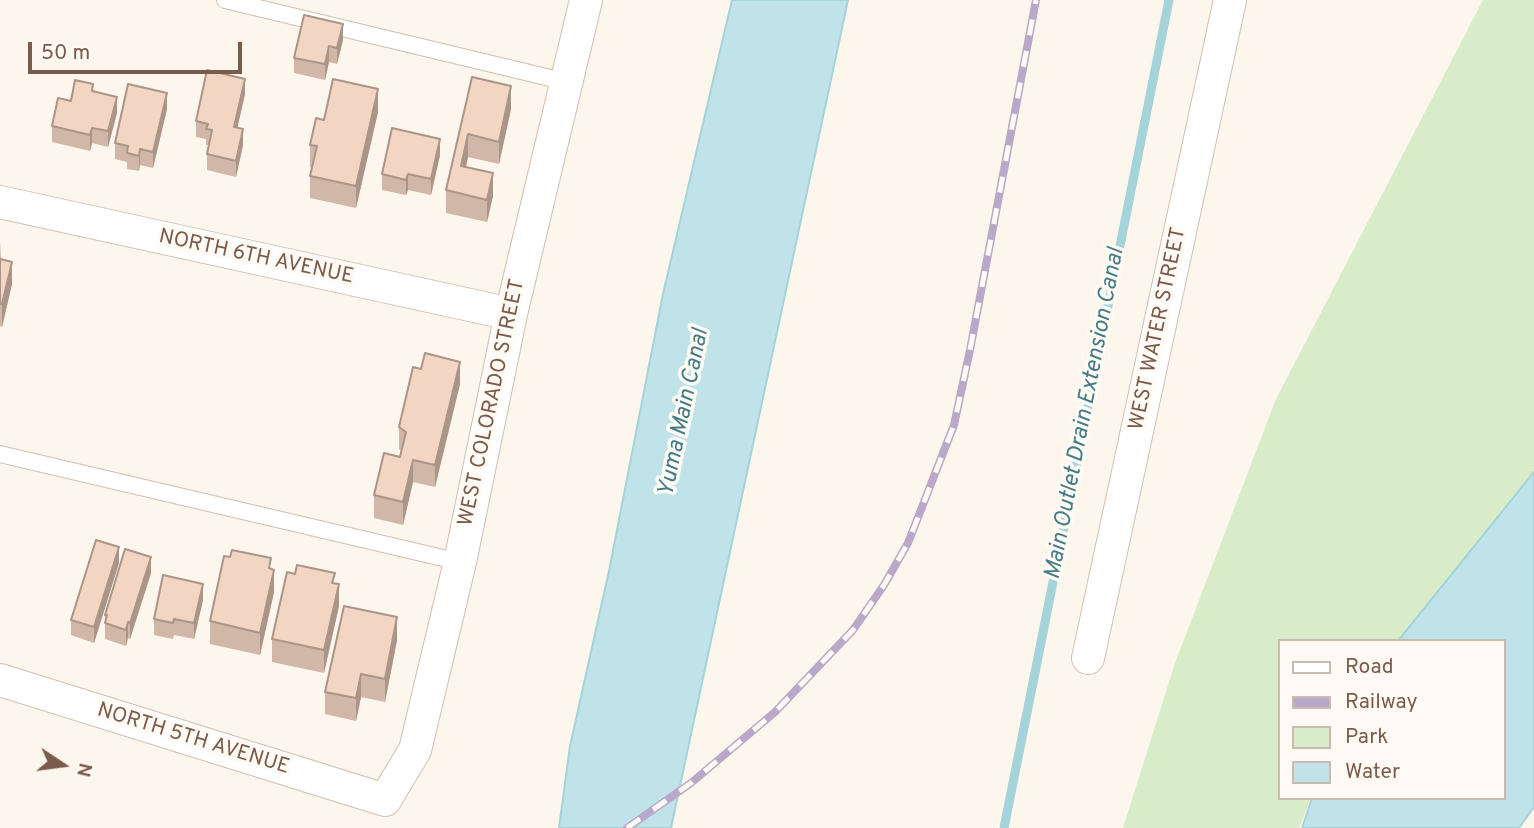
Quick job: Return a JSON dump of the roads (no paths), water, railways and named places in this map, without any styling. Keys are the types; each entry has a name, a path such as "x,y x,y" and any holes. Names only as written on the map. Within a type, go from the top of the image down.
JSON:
{"street":[{"name":"WEST COLORADO STREET","path":"385,800 415,750 460,562 511,314 586,0"},
{"name":"WEST WATER STREET","path":"1088,658 1230,0"},
{"name":"NORTH 6TH AVENUE","path":"0,202 511,314"},
{"name":"NORTH 5TH AVENUE","path":"0,680 385,800"}],"lane":[{"path":"225,0 566,82"},
{"path":"0,454 460,562"}],"water":[{"name":"Yuma Main Canal","path":"732,0 848,0 671,828 559,828 570,746 609,571 663,294"},
{"path":"1534,472 1534,807 1519,828 1302,828 1311,800 1506,800 1506,639 1400,639"}],"waterway":[{"name":"Main Outlet Drain Extension Canal","path":"1004,828 1169,0"}],"railway":[{"path":"627,828 691,783 775,712 853,630 884,585 908,543 954,425 1036,0"}]}
